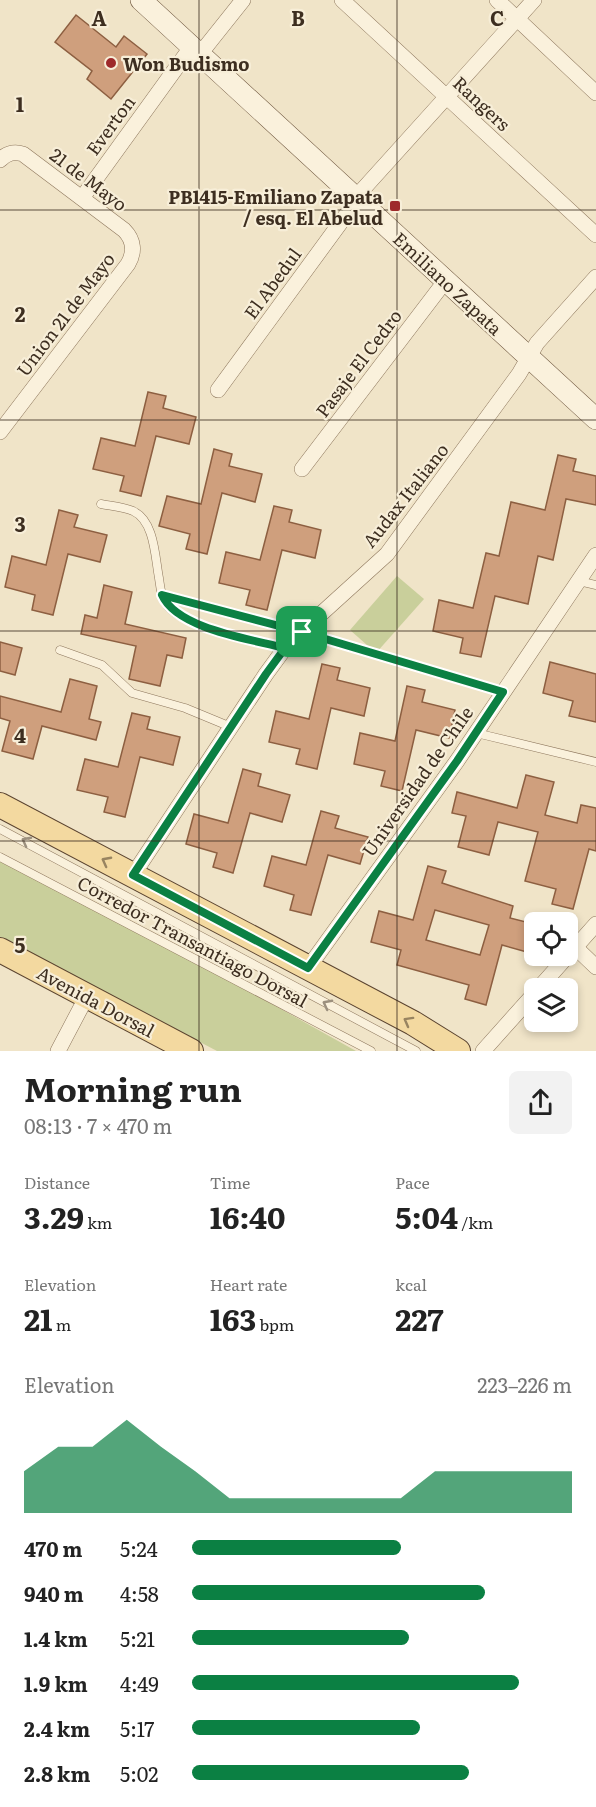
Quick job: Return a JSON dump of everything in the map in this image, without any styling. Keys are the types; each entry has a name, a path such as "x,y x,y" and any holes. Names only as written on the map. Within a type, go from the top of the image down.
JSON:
{"main road":[{"path":"0,805 413,1023 458,1051"},
{"name":"Avenida Dorsal","path":"0,950 181,1049"}],"street":[{"name":"Emiliano Zapata","path":"141,0 596,419"},
{"name":"Everton","path":"82,198 196,50 243,0"},
{"name":"Rangers","path":"342,0 596,236"},
{"path":"497,0 596,93"},
{"name":"El Abedul","path":"218,390 349,211 356,197 534,0"},
{"name":"21 de Mayo","path":"6,156 23,154 124,230 133,246"},
{"name":"Union 21 de Mayo","path":"0,432 128,264 133,246"},
{"name":"Audax Italiano","path":"133,875 285,648 387,554 537,343 596,277"},
{"name":"Pasaje El Cedro","path":"302,469 446,280"},
{"name":"Universidad de Chile","path":"308,968 476,733 596,555"},
{"path":"578,944 596,924"},
{"path":"578,950 596,967"},
{"path":"547,978 558,966"},
{"path":"58,1051 87,996"},
{"path":"483,1051 524,1005"}],"lane":[{"path":"102,504 134,512 148,527 162,595 166,604 178,615 195,624 285,648"},
{"path":"579,581 596,585"},
{"path":"60,650 102,665 132,693 184,708 231,727"},
{"path":"476,733 596,762"},
{"name":"Corredor Transantiago Dorsal","path":"0,829 416,1051"},
{"name":"Corredor Transantiago Dorsal","path":"0,856 371,1051"}],"path":[{"path":"162,595 302,632 503,692"}],"green space":[{"path":"397,576 424,599 376,653 350,630"},
{"path":"0,861 213,971 356,1051 217,1051 0,937"}],"building":[{"name":"Won Budismo","path":"76,15 116,47 124,36 147,54 111,99 87,79 92,71 55,42"},
{"path":"148,392 166,396 163,408 196,417 189,444 156,436 141,496 120,491 124,476 93,469 101,438 135,446"},
{"path":"214,449 232,454 229,466 262,474 255,502 222,493 207,554 186,549 190,534 159,526 167,496 201,504"},
{"path":"558,455 576,459 573,471 596,476 596,505 566,499 553,560 538,556 528,604 495,596 481,657 460,653 463,638 433,631 439,600 473,608 486,553 499,556 511,502 545,510"},
{"path":"274,506 292,510 289,522 321,530 315,558 282,550 267,610 246,605 250,590 219,583 226,552 260,560"},
{"path":"59,510 78,515 74,527 107,535 100,562 68,554 53,615 32,610 35,595 5,587 12,556 46,565"},
{"path":"104,585 132,592 125,624 186,638 182,658 167,655 160,686 129,679 136,646 81,634 85,615 97,618"},
{"path":"0,642 22,648 15,675 0,671"},
{"path":"550,662 596,674 596,722 569,716 573,701 543,693"},
{"path":"322,664 340,668 337,680 370,688 364,716 331,708 317,769 296,764 300,749 269,742 276,711 309,719"},
{"path":"70,679 97,686 89,719 101,722 96,740 42,726 33,759 2,751 10,721 0,718 0,696 61,712"},
{"path":"407,686 425,690 422,702 455,710 449,738 416,730 402,791 381,786 385,771 354,764 360,733 395,741"},
{"path":"132,713 150,717 147,729 180,737 173,765 140,757 125,817 104,812 108,797 77,790 85,759 118,767"},
{"path":"243,769 261,774 258,786 290,795 282,822 250,813 233,873 213,867 217,853 186,844 194,814 228,823"},
{"path":"526,775 554,782 545,815 577,823 581,805 596,808 596,851 589,849 573,909 552,904 556,889 525,881 538,832 498,822 489,855 458,847 466,816 452,813 457,792 517,808"},
{"path":"321,811 339,816 335,828 368,837 360,864 328,855 311,915 290,910 294,895 264,886 272,856 306,865"},
{"path":"428,866 446,871 442,883 513,906 510,918 524,922 524,951 502,945 486,1005 465,999 469,985 397,965 401,950 371,942 379,911 413,920","holes":["435,910 489,925 480,955 426,940"]}],"place":[{"name":"Won Budismo","path":"111,63"},
{"name":"PB1415-Emiliano Zapata / esq. El Abelud","path":"395,206"}],"route":[{"path":"162,595 302,632 503,692 457,761 308,968 133,875 285,648 195,624 178,615 166,604 162,595"}]}
